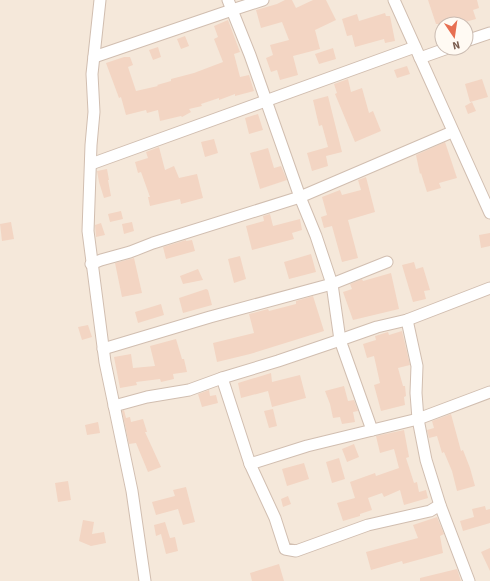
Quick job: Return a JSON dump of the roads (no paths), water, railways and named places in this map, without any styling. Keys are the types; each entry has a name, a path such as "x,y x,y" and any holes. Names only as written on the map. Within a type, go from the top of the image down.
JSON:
{"street":[{"path":"100,0 92,74 94,112 88,232 103,349 132,491 145,581"},
{"path":"94,57 230,5 263,0"},
{"path":"394,0 452,132 490,213"},
{"path":"230,5 250,55 300,197 316,236 332,284 340,340 372,430"},
{"path":"474,39 490,33"},
{"path":"91,164 415,47"},
{"path":"420,58 434,53"},
{"path":"91,264 300,197 452,132"},
{"path":"103,349 210,317 332,284 387,262"},
{"path":"114,406 147,397 189,390 377,327 407,320 490,288"},
{"path":"407,320 417,366 416,393 418,419 426,460 440,505 469,581"},
{"path":"222,378 250,464 276,518 285,549 296,551 368,525 430,511 440,505"},
{"path":"250,464 308,446 418,419 490,392"}]}
